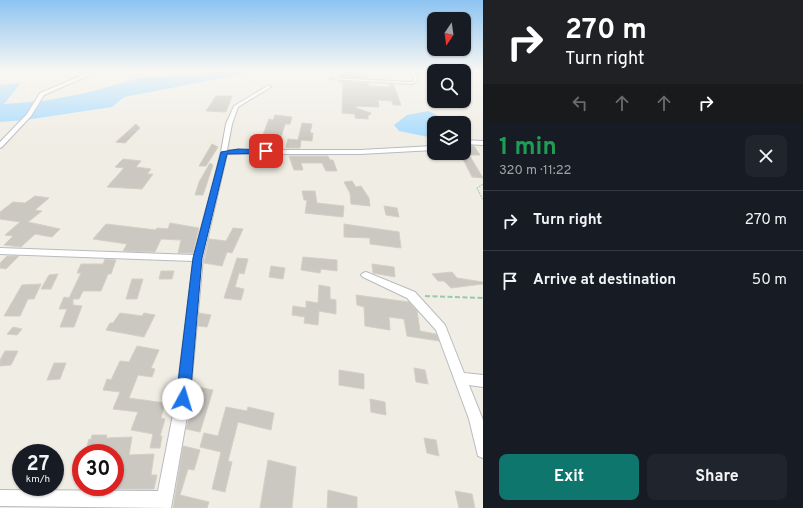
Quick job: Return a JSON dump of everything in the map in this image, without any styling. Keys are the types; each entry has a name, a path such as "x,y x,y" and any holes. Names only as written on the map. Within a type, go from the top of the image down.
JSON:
{"street":[{"path":"0,146 25,120 43,94"},
{"path":"0,498 164,504 183,399 198,258 224,152 229,124 236,106 256,94"},
{"path":"471,142 483,142"},
{"path":"224,152 238,151 337,154 392,153 427,149"},
{"path":"0,251 198,258"},
{"path":"366,275 411,296 441,328 476,419 483,451"},
{"path":"460,378 483,381"}],"path":[{"path":"483,184 477,188 483,200"},
{"path":"411,296 483,298"}],"water":[{"path":"0,94 12,94 4,104 43,101 82,94 141,94 124,97 112,107 25,120 0,122"},
{"path":"429,111 438,116 427,116 427,137 399,131 394,125 407,115"}],"building":[{"path":"343,94 397,94 401,105 393,105 392,101 378,100 379,107 356,106 356,108 371,113 368,115 368,119 355,118 355,114 342,113"},
{"path":"216,96 232,96 226,112 206,111"},
{"path":"275,115 292,117 290,124 285,124 281,137 274,136 273,141 261,140 269,119 273,120"},
{"path":"302,123 312,124 310,133 313,133 312,141 301,140 300,148 286,147 288,139 298,140"},
{"path":"136,124 140,128 125,143 116,142"},
{"path":"212,144 218,147 206,166 199,166"},
{"path":"471,146 474,146 480,155 471,155"},
{"path":"289,156 328,156 330,160 333,160 337,171 326,171 322,163 301,163 303,170 294,170"},
{"path":"471,158 483,178 472,177 464,160 471,160"},
{"path":"123,159 141,161 136,167 151,169 147,174 153,174 142,189 107,187 124,168 115,167"},
{"path":"210,163 213,165 203,195 195,195 199,182"},
{"path":"352,181 356,187 361,186 369,198 370,206 351,204 350,193 344,182"},
{"path":"302,191 315,191 317,203 344,206 343,217 305,213 307,200 304,200"},
{"path":"35,196 49,198 35,210 42,211 28,222 60,229 52,237 35,234 21,247 4,245 13,236 5,235 20,222 0,219 0,212 13,202 25,203"},
{"path":"384,206 397,208 399,217 386,215"},
{"path":"170,223 199,228 193,253 178,253 181,240 161,239 155,252 123,251 127,244 93,239 106,224 156,230 157,228 168,229"},
{"path":"344,224 399,232 401,248 370,244 370,238 344,237"},
{"path":"233,228 243,229 232,253 227,252 222,266 204,263 209,239 226,241"},
{"path":"7,256 19,256 6,269 0,268 0,263"},
{"path":"303,257 337,260 337,271 321,269 320,273 301,270"},
{"path":"237,258 248,259 244,274 239,273 235,287 244,289 241,300 224,298"},
{"path":"105,259 116,260 111,274 108,274 101,291 83,291 79,299 73,299 73,305 82,306 74,327 60,327 67,309 59,309 64,297 69,298 81,273 77,273 81,264 103,264"},
{"path":"372,264 394,267 395,277 373,273"},
{"path":"271,266 285,268 283,279 269,277"},
{"path":"161,271 174,271 172,279 159,279"},
{"path":"452,272 457,278 483,282 483,284 451,288 444,281 438,281 432,274"},
{"path":"58,274 51,289 41,289 49,275"},
{"path":"132,279 143,279 137,299 126,299"},
{"path":"41,284 34,299 28,299 20,316 4,316 22,285"},
{"path":"319,285 330,287 330,299 336,300 336,314 319,311 318,325 304,323 305,317 292,315 293,306 306,308 306,301 318,303"},
{"path":"356,295 409,302 417,311 420,331 436,334 439,341 407,336 404,319 389,317 390,330 365,326 364,307 357,305"},
{"path":"120,313 142,316 144,313 155,315 144,337 106,330 110,323 113,323"},
{"path":"199,313 211,315 207,327 198,326"},
{"path":"13,327 22,329 17,335 7,334"},
{"path":"137,346 159,350 151,368 155,369 152,377 138,375 129,398 165,403 161,418 165,419 160,436 162,436 160,448 150,448 153,434 131,430 138,412 113,409 120,392 103,390 107,379 111,380 120,361 129,362"},
{"path":"5,351 18,351 11,365 0,366 0,360"},
{"path":"54,363 66,363 60,379 47,380"},
{"path":"414,368 425,370 428,384 416,382"},
{"path":"339,370 364,374 364,389 339,385"},
{"path":"193,386 213,390 200,432 186,429 194,403 191,402"},
{"path":"370,399 385,402 386,415 371,412"},
{"path":"226,407 247,411 248,407 274,413 271,430 238,422 228,461 232,462 225,492 212,489 221,452 200,447 204,433 218,436"},
{"path":"92,435 107,435 106,438 132,437 129,455 154,454 151,475 157,475 154,489 124,489 124,444 88,444 89,439 91,440"},
{"path":"424,438 436,440 439,456 427,453"},
{"path":"183,446 200,450 194,470 188,469 180,495 209,502 207,508 173,508"},
{"path":"268,460 296,467 292,508 260,508"},
{"path":"328,490 357,497 357,508 327,508"},
{"path":"455,491 472,494 475,508 459,508"}],"route":[{"path":"183,399 198,258 224,152 266,151"}]}
